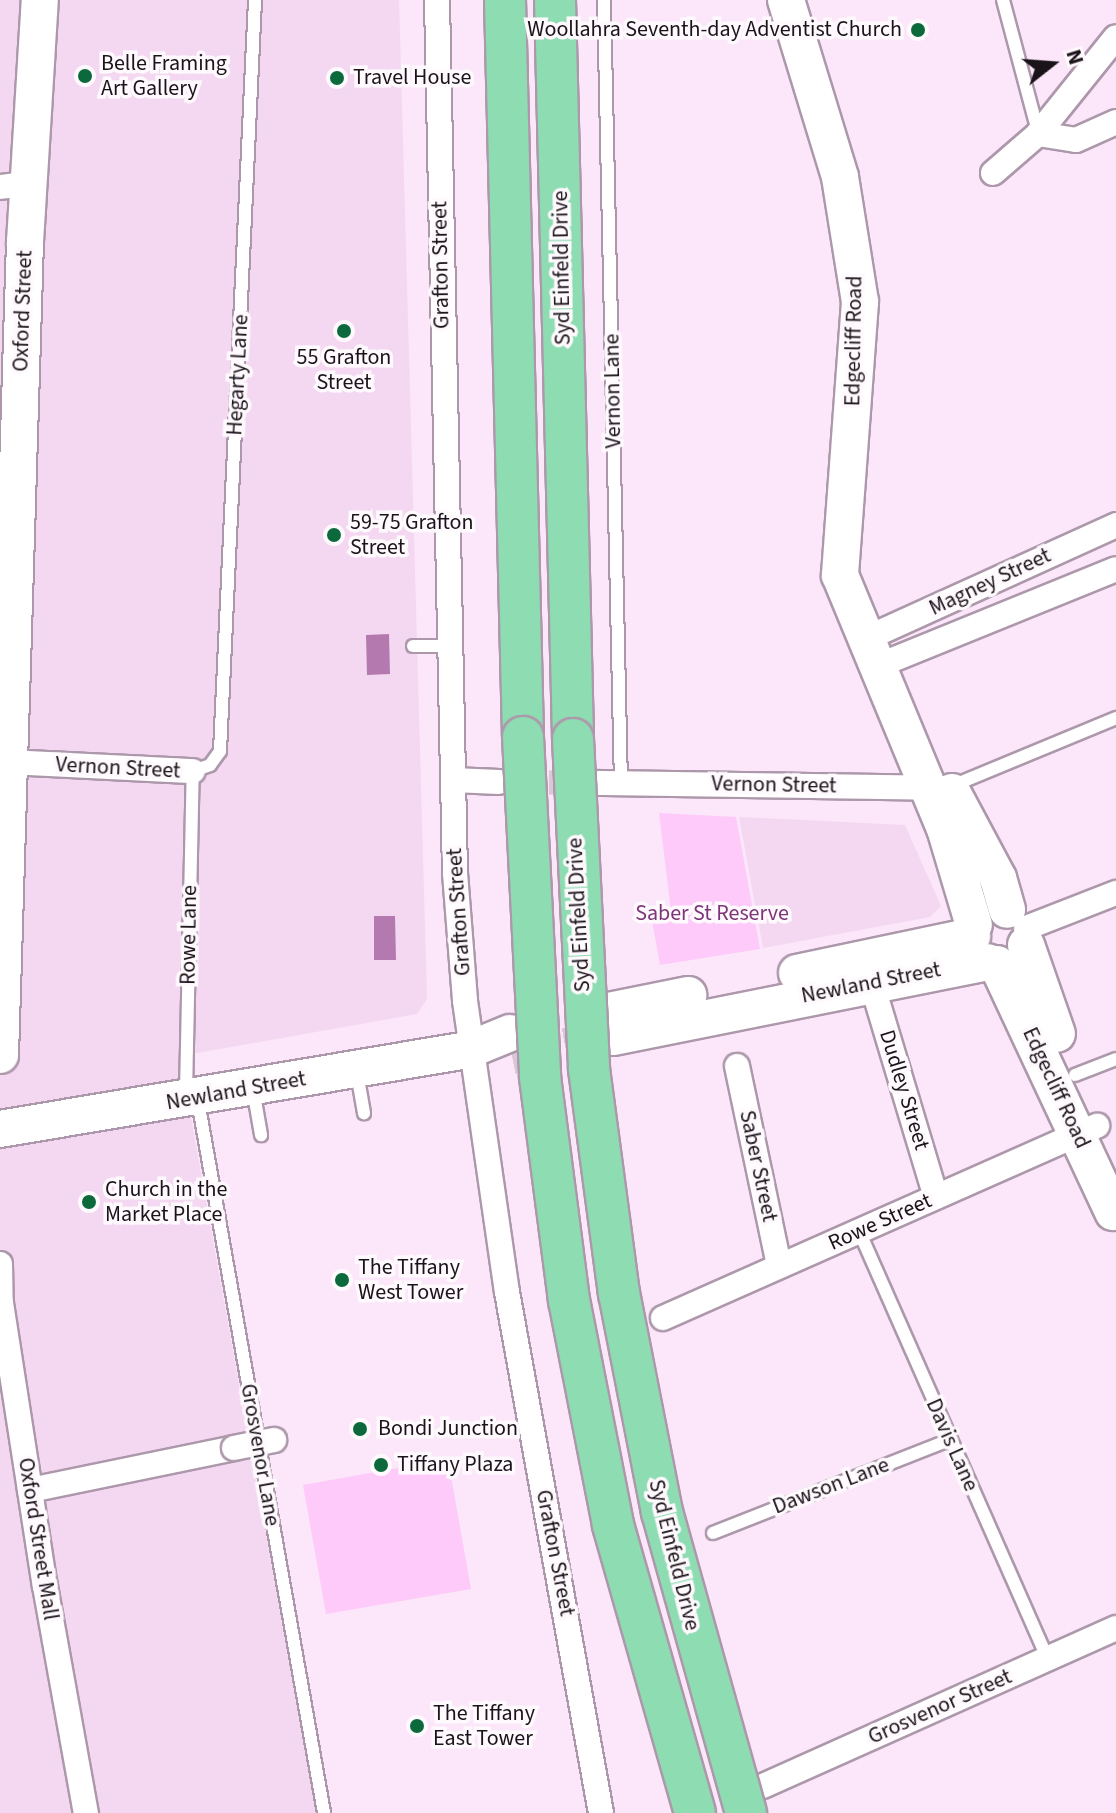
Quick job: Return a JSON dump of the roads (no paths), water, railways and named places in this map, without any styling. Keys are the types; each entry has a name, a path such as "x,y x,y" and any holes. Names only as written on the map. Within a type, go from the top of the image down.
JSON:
{"main road":[{"path":"505,0 523,737 540,1077 569,1300 613,1525 695,1813"},
{"name":"Syd Einfeld Drive","path":"555,0 573,739 589,1069 619,1293 662,1512 754,1799"}],"street":[{"name":"Oxford Street","path":"0,1055 15,185 40,0"},
{"name":"Grafton Street","path":"437,0 455,873 471,1049 507,1292 601,1813"},
{"name":"Edgecliff Road","path":"786,0 840,177 860,302 840,575 939,788 958,863 999,939 1087,1130 1116,1165"},
{"path":"993,173 1038,134 1116,37"},
{"path":"1038,134 1076,140 1116,122"},
{"name":"Magney Street","path":"877,650 1116,525"},
{"name":"Magney Street","path":"877,650 1116,569"},
{"name":"Vernon Street","path":"7,762 193,771"},
{"path":"453,780 499,782"},
{"name":"Vernon Street","path":"610,783 939,788"},
{"path":"999,939 1116,893"},
{"name":"Edgecliff Road","path":"999,939 1041,999 1075,1075 1087,1130 1115,1218"},
{"name":"Newland Street","path":"999,939 872,984 611,1024 999,939"},
{"name":"Dudley Street","path":"872,984 936,1197"},
{"name":"Newland Street","path":"0,1129 511,1044"},
{"name":"Saber Street","path":"737,1066 779,1266"},
{"name":"Rowe Street","path":"663,1318 1087,1130"},
{"name":"Oxford Street Mall","path":"0,1264 1,1303 30,1490 86,1813"},
{"path":"30,1490 274,1440"},
{"name":"Grosvenor Street","path":"754,1799 1116,1628"}],"lane":[{"name":"Hegarty Lane","path":"220,751 255,0"},
{"name":"Vernon Lane","path":"604,0 610,783"},
{"path":"1003,0 1038,134"},
{"path":"413,646 450,646"},
{"path":"939,788 1116,718"},
{"name":"Vernon Street","path":"193,771 210,765 220,751"},
{"name":"Rowe Lane","path":"191,1098 193,771"},
{"path":"1075,1075 1116,1059"},
{"path":"357,1070 364,1113"},
{"path":"253,1089 261,1135"},
{"name":"Grosvenor Lane","path":"191,1098 324,1813"},
{"name":"Davis Lane","path":"859,1231 1047,1658"},
{"name":"Dawson Lane","path":"713,1533 949,1440"}],"tunnel":[{"path":"513,782 589,783"},
{"path":"512,1056 613,1037"}],"place":[{"name":"Woollahra Seventh-day Adventist Church","path":"918,30"},
{"name":"Belle Framing Art Gallery","path":"85,76"},
{"name":"Travel House","path":"337,78"},
{"name":"55 Grafton Street","path":"344,331"},
{"name":"59-75 Grafton Street","path":"334,535"},
{"name":"Church in the Market Place","path":"89,1202"},
{"name":"The Tiffany West Tower","path":"342,1280"},
{"name":"Bondi Junction","path":"360,1429"},
{"name":"Tiffany Plaza","path":"381,1465"},
{"name":"The Tiffany East Tower","path":"417,1726"}],"park label":[{"name":"Saber St Reserve","path":"712,914"}]}
